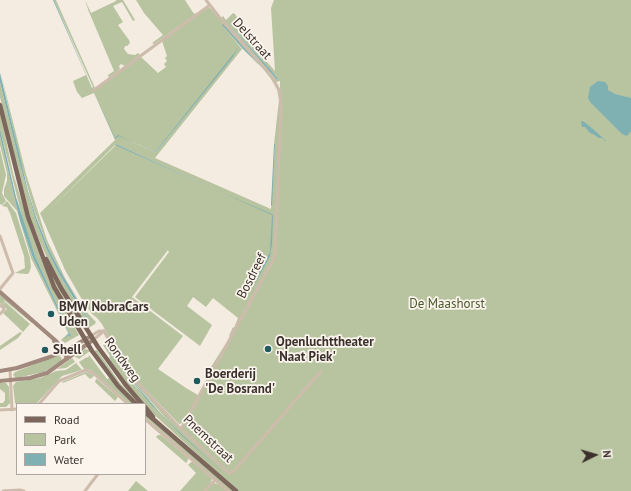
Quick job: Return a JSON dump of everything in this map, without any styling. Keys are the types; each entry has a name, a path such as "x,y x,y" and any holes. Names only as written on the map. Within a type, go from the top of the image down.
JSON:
{"main road":[{"name":"Rondweg","path":"0,105 20,186 38,245 54,287 86,341 118,386 135,403"},
{"name":"Rondweg","path":"38,245 61,288 92,338 125,384 141,403"},
{"path":"0,290 51,336 67,359"},
{"path":"0,371 10,370 35,363 92,338"},
{"path":"0,381 47,373 67,359 86,341"},
{"path":"146,408 156,421"},
{"path":"146,413 236,491"}],"street":[{"name":"Delstraat","path":"206,0 271,75 280,92"},
{"path":"94,90 210,5"},
{"name":"Bosdreef","path":"181,429 275,254 282,108 280,92"},
{"path":"0,239 13,273 0,290"},
{"path":"0,304 4,308 0,314"},
{"name":"Pnemstraat","path":"92,338 104,331 118,357 144,390 181,429 229,473 233,472 321,372"},
{"path":"10,370 12,410"},
{"path":"40,403 60,381 86,370 93,373 127,403"},
{"path":"0,410 16,410"},
{"path":"146,420 228,491"},
{"path":"85,491 97,475"},
{"path":"205,491 215,480"},
{"path":"3,491 24,491"}],"green space":[{"name":"De Maashorst","path":"53,0 92,88 93,87 54,0 56,0 95,88 141,57 158,73 166,67 164,64 167,61 165,58 167,56 162,41 210,8 269,74 280,93 280,81 276,82 273,76 221,18 223,16 226,20 233,13 235,14 237,17 233,24 275,71 271,8 274,0 631,0 631,491 206,491 214,483 218,484 219,482 146,418 146,415 223,478 148,409 146,403 143,403 131,390 109,358 110,356 103,345 108,342 117,357 138,381 119,357 102,324 84,303 65,270 40,213 115,140 94,93 82,98 77,92 73,81 86,75","holes":["226,21 278,79 277,80","222,25 264,70 277,89 279,100 274,144 271,209 155,158 242,49","216,77 156,152 155,152","116,144 212,188 116,145 42,217","168,250 169,252 135,297 200,346 212,325 187,306 193,297 206,307 213,298 238,318 229,336 230,337 211,367 214,367 198,395 158,369 183,336 132,297","106,345 131,379 179,433 136,387 115,360 105,346","146,390 179,424 183,423 180,429"]},
{"path":"85,0 91,13 116,0 123,0 135,20 133,21 122,2 113,6 123,22 118,25 130,43 125,46 124,49 128,54 135,55 138,53 140,55 125,66 121,64 119,66 120,69 109,78 108,75 114,71"},
{"path":"136,0 185,0 194,14 196,14 154,44 152,43 163,35 144,13"},
{"path":"0,70 26,174 47,240 65,278 83,308 96,322 87,329 52,269 30,217 0,97 0,82 20,165 36,221 47,250 58,272 79,307 92,325 59,269 49,250 34,210 20,159"},
{"path":"0,112 13,173 29,226 51,285 79,335 65,343 61,340 69,334 71,336 35,256 24,224 0,129"},
{"path":"0,136 20,221 33,258 69,333 63,338 68,333 31,258 17,211 4,196 7,173 0,145"},
{"path":"0,149 6,175 2,193 6,201 2,205 0,204"},
{"path":"7,201 16,213 30,258 31,267 29,273 27,274 15,273 25,268 24,256 10,213 7,207 2,206"},
{"path":"48,266 80,321 77,322 55,285"},
{"path":"0,293 33,322 32,323 5,301 2,305 0,303"},
{"path":"5,302 30,324 23,332 3,313 7,309 2,305"},
{"path":"20,332 22,333 18,338 0,350 0,346"},
{"path":"86,349 90,351 79,359 74,356 82,350"},
{"path":"97,350 120,383 139,403 136,403 118,384 94,351"},
{"path":"58,355 62,358 61,361 44,372 16,378 13,375 15,372"},
{"path":"89,355 107,379 109,378 133,403 129,403 91,370 84,369 79,362 87,357 88,358"},
{"path":"72,358 75,362 66,368 57,369"},
{"path":"76,363 82,370 62,376 37,403 15,403 13,386 16,382 40,378 56,371 66,370"},
{"path":"86,372 94,375 93,377 90,379 85,374 63,383 62,382"},
{"path":"96,379 118,397 115,401 95,382"},
{"path":"0,383 6,383 9,387 10,403 6,407 0,407 0,403 3,403 5,400 5,393 0,389"},
{"path":"161,435 188,458 186,463 156,437"},
{"path":"193,462 212,478 211,483 204,491 180,491 196,473 188,465"},
{"path":"136,481 148,491 128,491"}],"water":[{"path":"53,0 54,0 92,88"},
{"path":"226,21 270,69 278,79 277,80"},
{"path":"223,24 260,66 222,25"},
{"path":"239,47 232,58 155,152"},
{"path":"0,73 28,191 36,217 49,250 92,325 79,307 58,272 47,250 36,221 20,165 0,82"},
{"path":"598,81 605,82 608,86 608,90 615,94 631,98 631,131 627,136 622,134 590,102 588,98 590,87"},
{"path":"94,92 115,138 118,135 139,145 119,136 115,139"},
{"path":"583,121 606,141 590,133 585,127 582,127 581,122"},
{"path":"0,129 16,197 35,256 71,336 70,337 69,335 64,339 69,333 33,258 20,221 0,136"},
{"path":"116,144 212,188 115,145 42,217"},
{"path":"275,144 272,206 271,205"},
{"path":"216,190 272,214 273,216 270,256 250,293 270,252 272,215"},
{"path":"106,345 131,379 160,413 228,477 179,433 148,401 115,360 105,346"}],"place":[{"name":"BMW NobraCars Uden","path":"51,314"},
{"name":"Openluchttheater 'Naat Piek'","path":"268,349"},
{"name":"Shell","path":"45,350"},
{"name":"Boerderij 'De Bosrand'","path":"197,381"}]}
